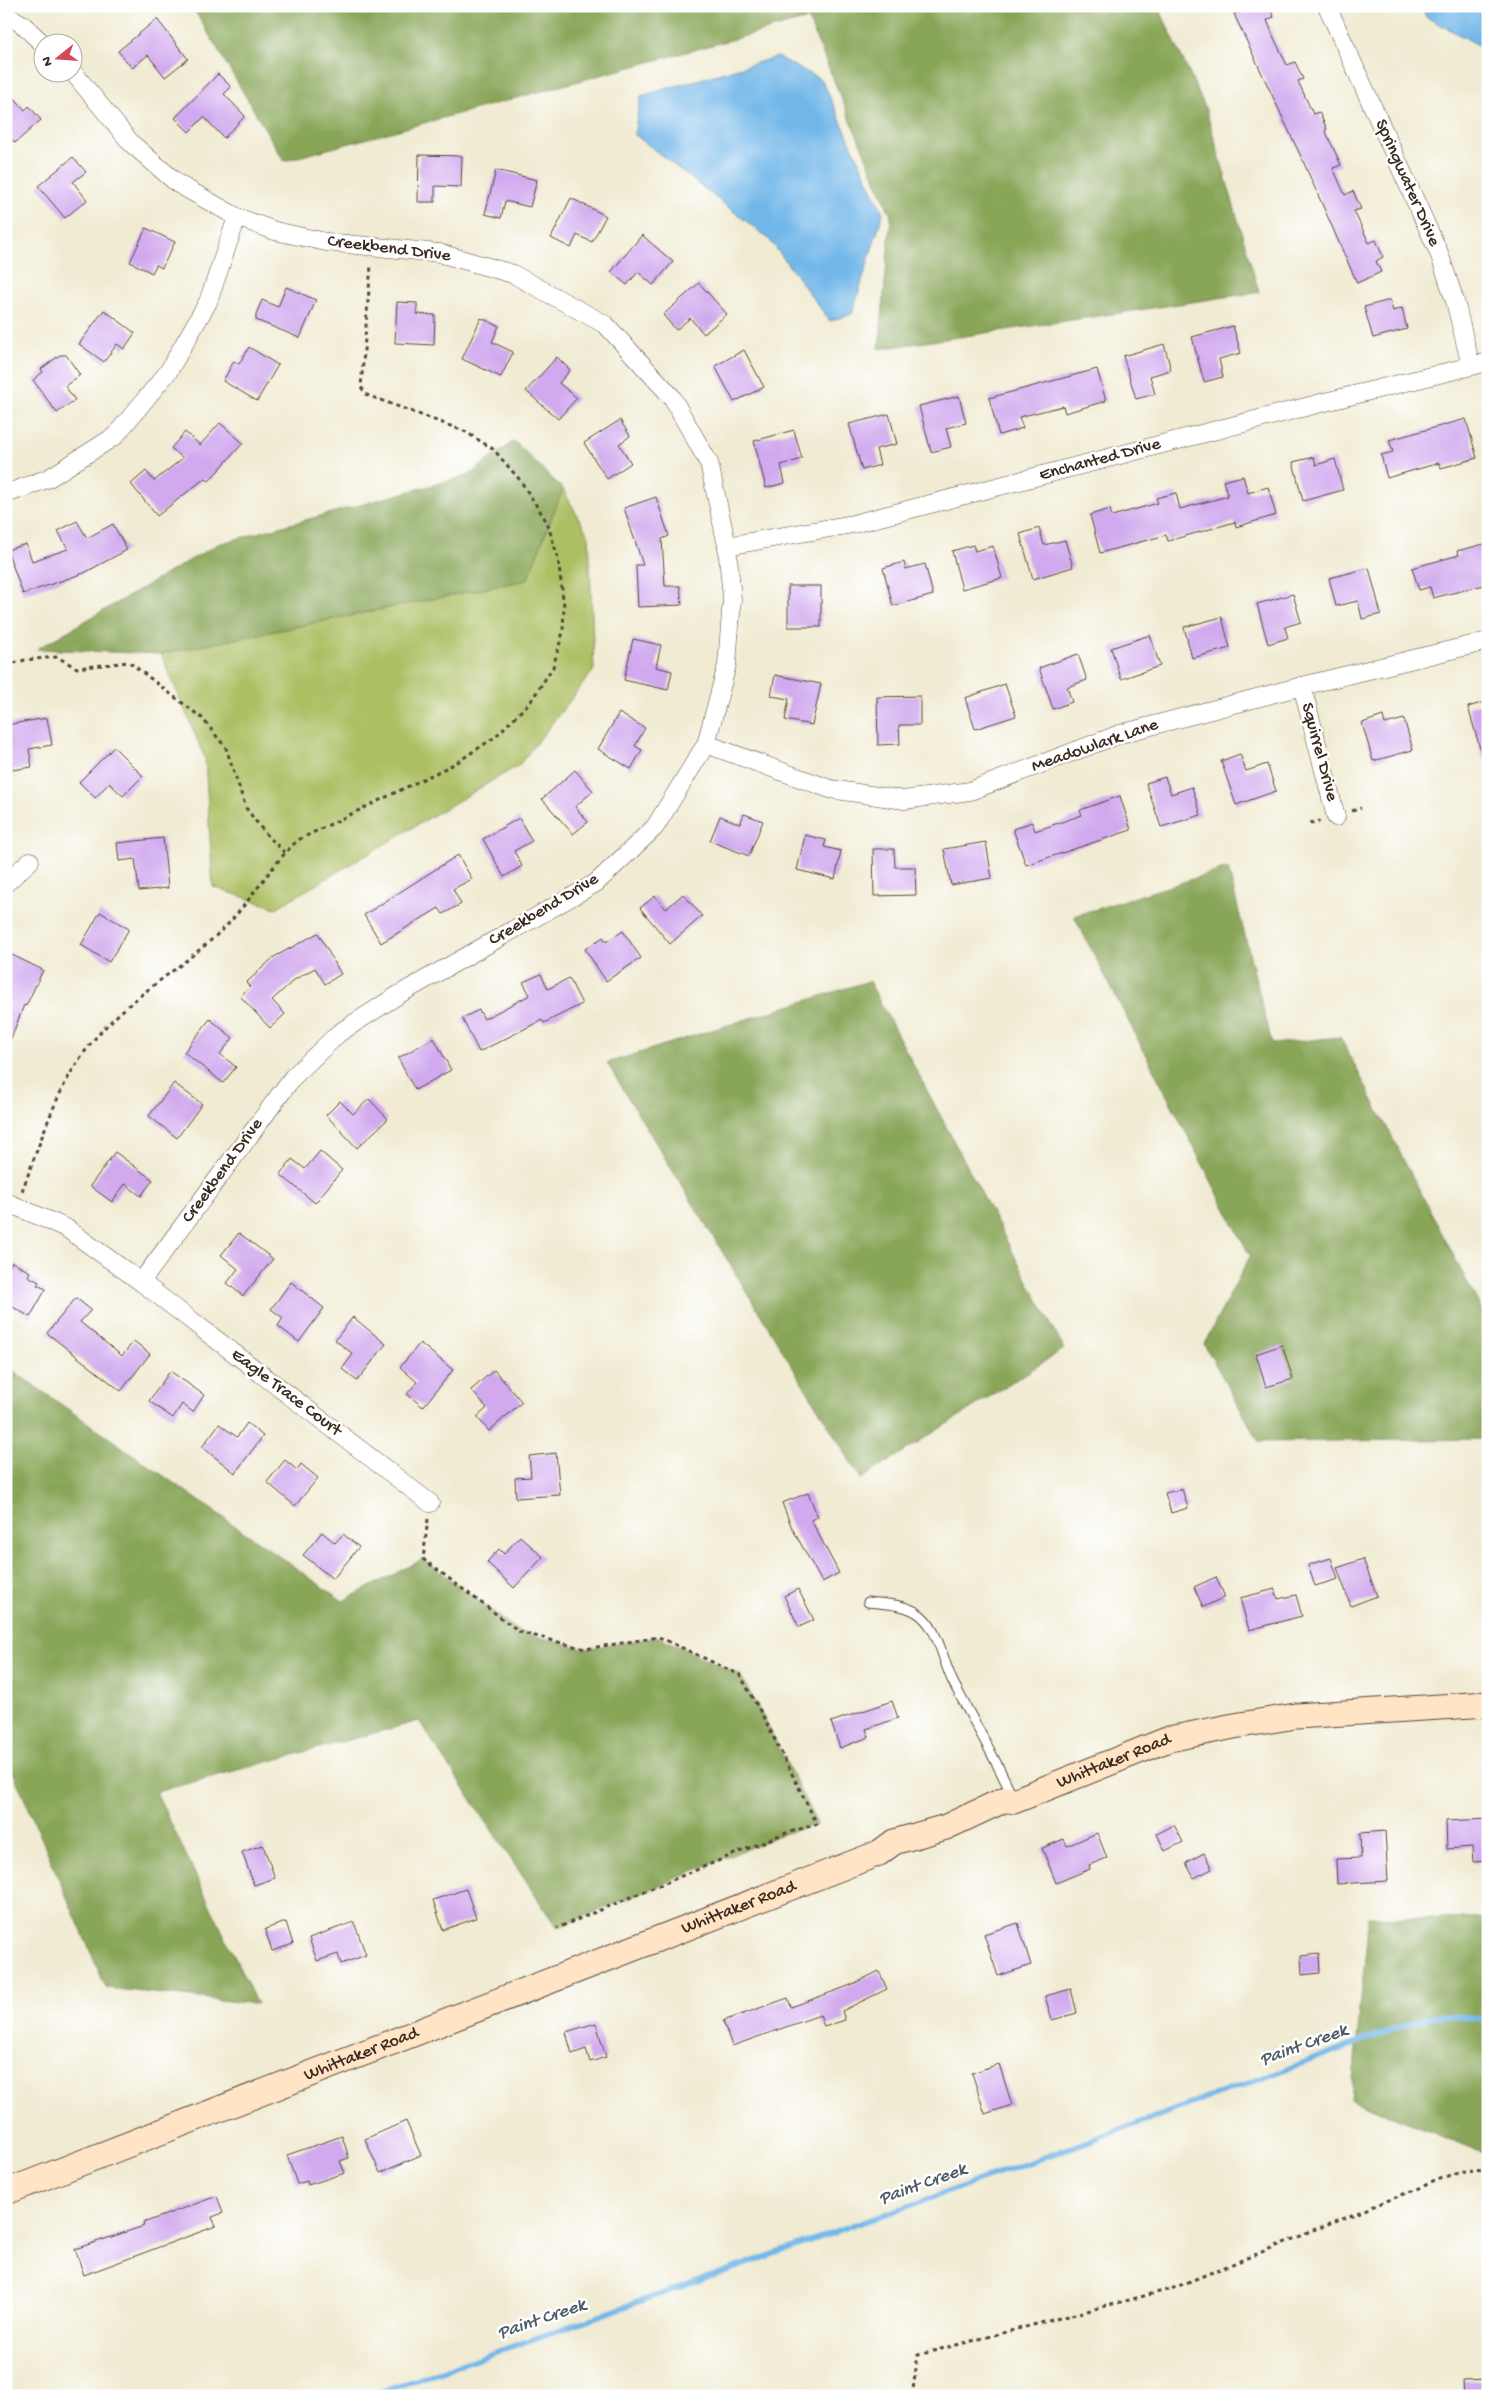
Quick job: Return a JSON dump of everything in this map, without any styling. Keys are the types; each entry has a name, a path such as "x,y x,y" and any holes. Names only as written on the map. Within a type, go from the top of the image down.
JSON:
{"main road":[{"name":"Whittaker Road","path":"6,2192 879,1853 894,1842 946,1827 1006,1800 1014,1801 1169,1739 1296,1716 1488,1704"}],"street":[{"name":"Springwater Drive","path":"1327,6 1439,253 1454,300 1479,364"},
{"path":"6,15 22,24 32,34"},
{"name":"Creekbend Drive","path":"81,82 131,143 178,184 237,217 275,232 326,242 440,253 513,274 606,325 671,396 709,463 727,546 732,599 727,665 706,744 655,827 596,883 398,995 332,1039 293,1076 141,1282"},
{"path":"6,494 49,478 116,436 168,372 208,302 237,217"},
{"name":"Enchanted Drive","path":"727,546 870,520 1479,364"},
{"name":"Meadowlark Lane","path":"706,744 830,789 904,800 970,791 1120,734 1302,686 1488,641"},
{"name":"Squirrel Drive","path":"1302,686 1336,817"},
{"path":"6,883 30,861"},
{"name":"Eagle Trace Court","path":"11,1204 66,1228 141,1282 430,1503"}],"lane":[{"path":"868,1602 899,1605 916,1612 928,1623 937,1640 952,1680 1000,1769 1014,1801"}],"path":[{"path":"11,1204 64,1084 86,1049 117,1017 226,926 285,853 298,840 456,763 495,738 531,701 553,666 563,632 564,606 558,558 547,522 520,480 494,449 464,431 367,395 361,386 372,247"},
{"path":"6,665 25,660 57,656 77,668 129,662 202,718 226,748 246,808 264,832 285,853"},
{"path":"430,1503 423,1559 520,1632 585,1649 658,1637 740,1675 817,1824 780,1835 557,1928"},
{"path":"912,2396 918,2355 1171,2289 1460,2171 1488,2172"}],"green space":[{"path":"192,6 1158,6 1205,107 1259,292 879,349 891,216 808,19 284,161"},
{"path":"514,441 563,489 527,580 161,654 37,649 218,544 469,475"},
{"path":"563,489 589,537 594,670 519,765 276,908 213,887 205,758 161,654 527,580"},
{"path":"1228,868 1272,1044 1340,1037 1488,1322 1488,1439 1259,1442 1204,1344 1250,1256 1074,916"},
{"path":"869,981 1064,1349 861,1479 607,1063"},
{"path":"6,1366 343,1601 423,1559 520,1632 585,1649 659,1637 740,1675 765,1720 817,1824 780,1835 557,1928 419,1721 156,1792 257,2004 106,1988 6,1756"},
{"path":"1369,1917 1488,1919 1488,2155 1351,2100"}],"water":[{"path":"1421,6 1488,6 1488,50 1426,17"},
{"path":"777,57 822,80 883,213 852,314 830,321 769,239 634,134 641,96"}],"building":[{"path":"1251,6 1269,6 1274,17 1267,20 1274,38 1287,65 1295,62 1303,79 1298,81 1313,114 1319,112 1327,129 1325,130 1341,165 1333,168 1345,195 1353,191 1361,209 1354,211 1369,243 1376,240 1383,257 1376,261 1381,272 1357,283 1303,161 1234,14"},
{"path":"157,19 188,59 165,77 148,55 132,68 118,51"},
{"path":"218,74 231,87 224,94 245,116 224,138 204,117 189,132 175,118"},
{"path":"6,88 25,110 29,106 41,120 15,143 6,132"},
{"path":"419,155 462,156 461,187 435,186 435,202 418,202"},
{"path":"73,157 86,172 73,182 87,200 65,218 38,186"},
{"path":"496,170 537,180 530,207 505,201 501,218 485,214"},
{"path":"571,198 606,216 592,242 577,235 571,248 551,238"},
{"path":"146,228 175,242 162,268 156,265 152,273 130,262"},
{"path":"642,235 673,262 653,285 638,272 627,285 611,272"},
{"path":"699,283 727,314 704,334 690,318 676,330 663,315"},
{"path":"286,287 316,300 300,338 256,320 256,314 262,300 278,307"},
{"path":"1390,300 1393,311 1402,308 1407,329 1373,338 1364,307"},
{"path":"397,302 417,303 417,314 435,315 434,345 395,343"},
{"path":"104,310 135,333 124,349 117,344 104,362 79,344"},
{"path":"481,318 499,326 492,342 513,352 501,377 462,359"},
{"path":"1233,326 1241,353 1219,359 1223,377 1204,382 1192,337"},
{"path":"1164,344 1171,370 1150,376 1155,394 1136,399 1123,356"},
{"path":"249,347 278,365 257,401 223,381 234,361 239,364"},
{"path":"744,350 764,387 734,402 715,366"},
{"path":"60,355 66,355 80,375 65,386 75,400 57,413 33,380 43,372 41,369"},
{"path":"557,357 570,370 559,383 577,398 558,419 526,391"},
{"path":"1097,369 1106,401 1065,413 1063,406 1019,417 1023,428 999,435 989,398"},
{"path":"959,396 966,423 946,428 951,447 931,452 919,406"},
{"path":"889,414 897,444 876,449 880,465 862,470 849,424"},
{"path":"1466,419 1477,458 1441,468 1439,463 1387,478 1381,455 1393,452 1389,440"},
{"path":"620,420 630,436 619,444 631,463 607,479 584,443"},
{"path":"220,423 243,443 209,481 205,478 157,516 131,484 146,471 154,481 183,458 171,448 185,432 200,445"},
{"path":"794,430 802,459 781,465 785,483 766,488 754,441"},
{"path":"1314,457 1316,465 1335,459 1343,490 1303,501 1293,462"},
{"path":"1243,476 1248,493 1268,487 1276,515 1236,527 1235,522 1168,541 1166,535 1100,553 1090,515 1110,509 1112,516 1158,503 1156,498 1176,493 1180,509 1228,496 1223,481"},
{"path":"656,497 669,536 662,539 665,586 680,586 682,605 638,607 636,565 643,565 624,508"},
{"path":"77,521 87,538 113,524 127,550 84,573 23,594 7,550 26,544 32,561 68,549 58,531"},
{"path":"1039,528 1044,545 1065,540 1073,567 1033,579 1020,534"},
{"path":"1488,543 1488,584 1433,598 1430,587 1419,590 1412,568 1459,555 1457,551"},
{"path":"973,545 975,551 993,546 1002,578 962,589 952,551"},
{"path":"904,562 906,569 925,564 933,595 893,606 883,568"},
{"path":"1369,568 1381,614 1362,619 1358,601 1336,606 1329,578"},
{"path":"788,586 821,586 821,627 788,627"},
{"path":"1293,594 1301,622 1285,627 1288,638 1268,644 1257,604"},
{"path":"1222,617 1230,648 1192,658 1184,627"},
{"path":"1150,635 1160,666 1121,679 1111,648"},
{"path":"633,639 661,645 656,667 672,671 668,690 624,680"},
{"path":"1078,654 1087,680 1067,687 1072,702 1053,709 1039,668"},
{"path":"775,675 821,684 812,725 785,720 789,699 771,696"},
{"path":"1005,684 1016,716 975,729 965,698"},
{"path":"920,696 920,725 899,725 900,744 878,745 877,697"},
{"path":"1488,701 1488,759 1483,759 1468,707"},
{"path":"619,713 645,728 635,746 642,750 631,769 598,749"},
{"path":"1383,716 1385,724 1404,719 1413,750 1373,761 1362,723"},
{"path":"47,718 52,745 29,749 32,767 12,770 6,725"},
{"path":"114,747 143,776 123,796 109,783 95,798 79,782"},
{"path":"1240,754 1246,771 1267,764 1276,791 1236,805 1221,761"},
{"path":"575,770 593,791 575,807 588,822 573,834 542,799"},
{"path":"1165,777 1171,794 1192,787 1201,815 1161,827 1146,783"},
{"path":"1120,796 1131,830 1026,865 1013,829 1032,822 1035,831 1082,815 1080,810"},
{"path":"744,814 763,821 749,856 710,841 720,816 740,824"},
{"path":"519,818 532,841 514,851 522,866 504,877 483,839"},
{"path":"805,835 826,840 824,847 841,851 835,879 797,870"},
{"path":"163,838 168,888 139,891 135,859 119,861 117,843"},
{"path":"986,842 992,878 951,885 944,849"},
{"path":"873,849 894,849 895,867 915,867 916,895 874,896"},
{"path":"458,855 472,879 453,889 461,904 443,914 439,908 381,943 364,915"},
{"path":"683,894 702,916 670,944 640,908 655,896 666,909"},
{"path":"100,912 129,929 109,962 81,945"},
{"path":"623,931 641,958 606,981 585,949 603,937 606,942"},
{"path":"318,933 341,974 325,984 315,968 294,980 272,1000 285,1014 270,1028 240,996 250,987 246,983 274,957"},
{"path":"6,952 43,970 26,1006 24,1005 8,1046"},
{"path":"541,974 548,989 569,978 582,1004 544,1023 542,1020 479,1052 462,1018 479,1010 484,1019 530,995 523,982"},
{"path":"210,1019 233,1038 220,1054 236,1067 223,1083 184,1052"},
{"path":"434,1038 451,1070 415,1090 398,1058"},
{"path":"174,1083 202,1104 177,1138 149,1116"},
{"path":"369,1099 388,1119 357,1148 326,1115 340,1101 353,1114"},
{"path":"320,1151 342,1170 315,1203 280,1174 292,1159 305,1169"},
{"path":"115,1152 153,1180 141,1196 125,1184 112,1202 90,1186"},
{"path":"239,1233 273,1259 243,1296 227,1283 238,1269 221,1255"},
{"path":"12,1262 30,1272 28,1276 39,1282 37,1285 46,1289 30,1317 6,1303 6,1272"},
{"path":"291,1282 324,1308 299,1342 278,1326 283,1318 271,1309"},
{"path":"76,1298 91,1310 80,1322 122,1356 134,1341 150,1354 121,1391 47,1333"},
{"path":"353,1317 386,1344 357,1381 342,1369 353,1354 335,1340"},
{"path":"420,1343 453,1370 423,1407 407,1394 417,1382 400,1367"},
{"path":"1282,1345 1293,1379 1266,1387 1256,1354"},
{"path":"494,1370 522,1402 489,1431 477,1417 487,1408 471,1390"},
{"path":"170,1371 204,1395 193,1412 182,1404 173,1418 149,1401"},
{"path":"247,1423 263,1436 235,1473 202,1447 219,1424 237,1437"},
{"path":"556,1453 560,1495 516,1498 515,1478 531,1477 529,1456"},
{"path":"285,1460 297,1470 301,1464 318,1478 295,1506 267,1482"},
{"path":"1182,1489 1188,1508 1171,1513 1165,1493"},
{"path":"808,1493 818,1517 811,1520 839,1573 822,1582 792,1528 782,1503"},
{"path":"322,1532 335,1543 343,1534 359,1547 333,1579 303,1555"},
{"path":"520,1536 543,1557 514,1588 487,1562 499,1549 504,1554"},
{"path":"1331,1558 1338,1579 1315,1586 1308,1565"},
{"path":"1363,1559 1377,1596 1351,1606 1337,1568"},
{"path":"1216,1577 1225,1597 1203,1607 1194,1587"},
{"path":"798,1589 814,1620 799,1627 784,1596"},
{"path":"1275,1589 1278,1599 1296,1595 1302,1616 1249,1630 1240,1598"},
{"path":"892,1701 898,1718 866,1729 869,1737 840,1748 831,1722"},
{"path":"1488,1819 1488,1861 1473,1862 1472,1847 1447,1849 1446,1821"},
{"path":"1174,1825 1183,1842 1165,1851 1157,1834"},
{"path":"1385,1831 1388,1881 1337,1884 1336,1859 1361,1858 1360,1833"},
{"path":"1097,1833 1107,1858 1089,1865 1090,1869 1056,1883 1042,1848 1064,1839 1067,1846"},
{"path":"263,1845 275,1878 254,1885 242,1852"},
{"path":"1204,1853 1212,1869 1194,1878 1186,1863"},
{"path":"466,1889 476,1918 443,1930 433,1900"},
{"path":"286,1922 293,1944 272,1951 265,1929"},
{"path":"354,1922 366,1955 341,1964 338,1954 317,1961 309,1938"},
{"path":"1018,1923 1031,1965 998,1976 984,1934"},
{"path":"1319,1954 1320,1973 1302,1975 1301,1956"},
{"path":"879,1971 887,1989 842,2011 845,2020 824,2027 820,2015 732,2046 723,2021 788,1998 791,2007 851,1985"},
{"path":"1071,1989 1077,2013 1052,2020 1045,1996"},
{"path":"596,2023 606,2057 590,2062 586,2049 572,2054 566,2032"},
{"path":"999,2064 1012,2105 985,2114 972,2073"},
{"path":"406,2121 421,2155 380,2173 365,2139"},
{"path":"342,2136 349,2158 340,2161 345,2173 308,2185 307,2181 297,2184 287,2155"},
{"path":"217,2196 223,2213 212,2217 216,2226 84,2275 75,2249 144,2226 143,2223"},
{"path":"1488,2380 1488,2396 1463,2396 1462,2381"}],"waterway":[{"name":"Paint Creek","path":"370,2396 903,2208 1433,2015 1488,2019"}]}
